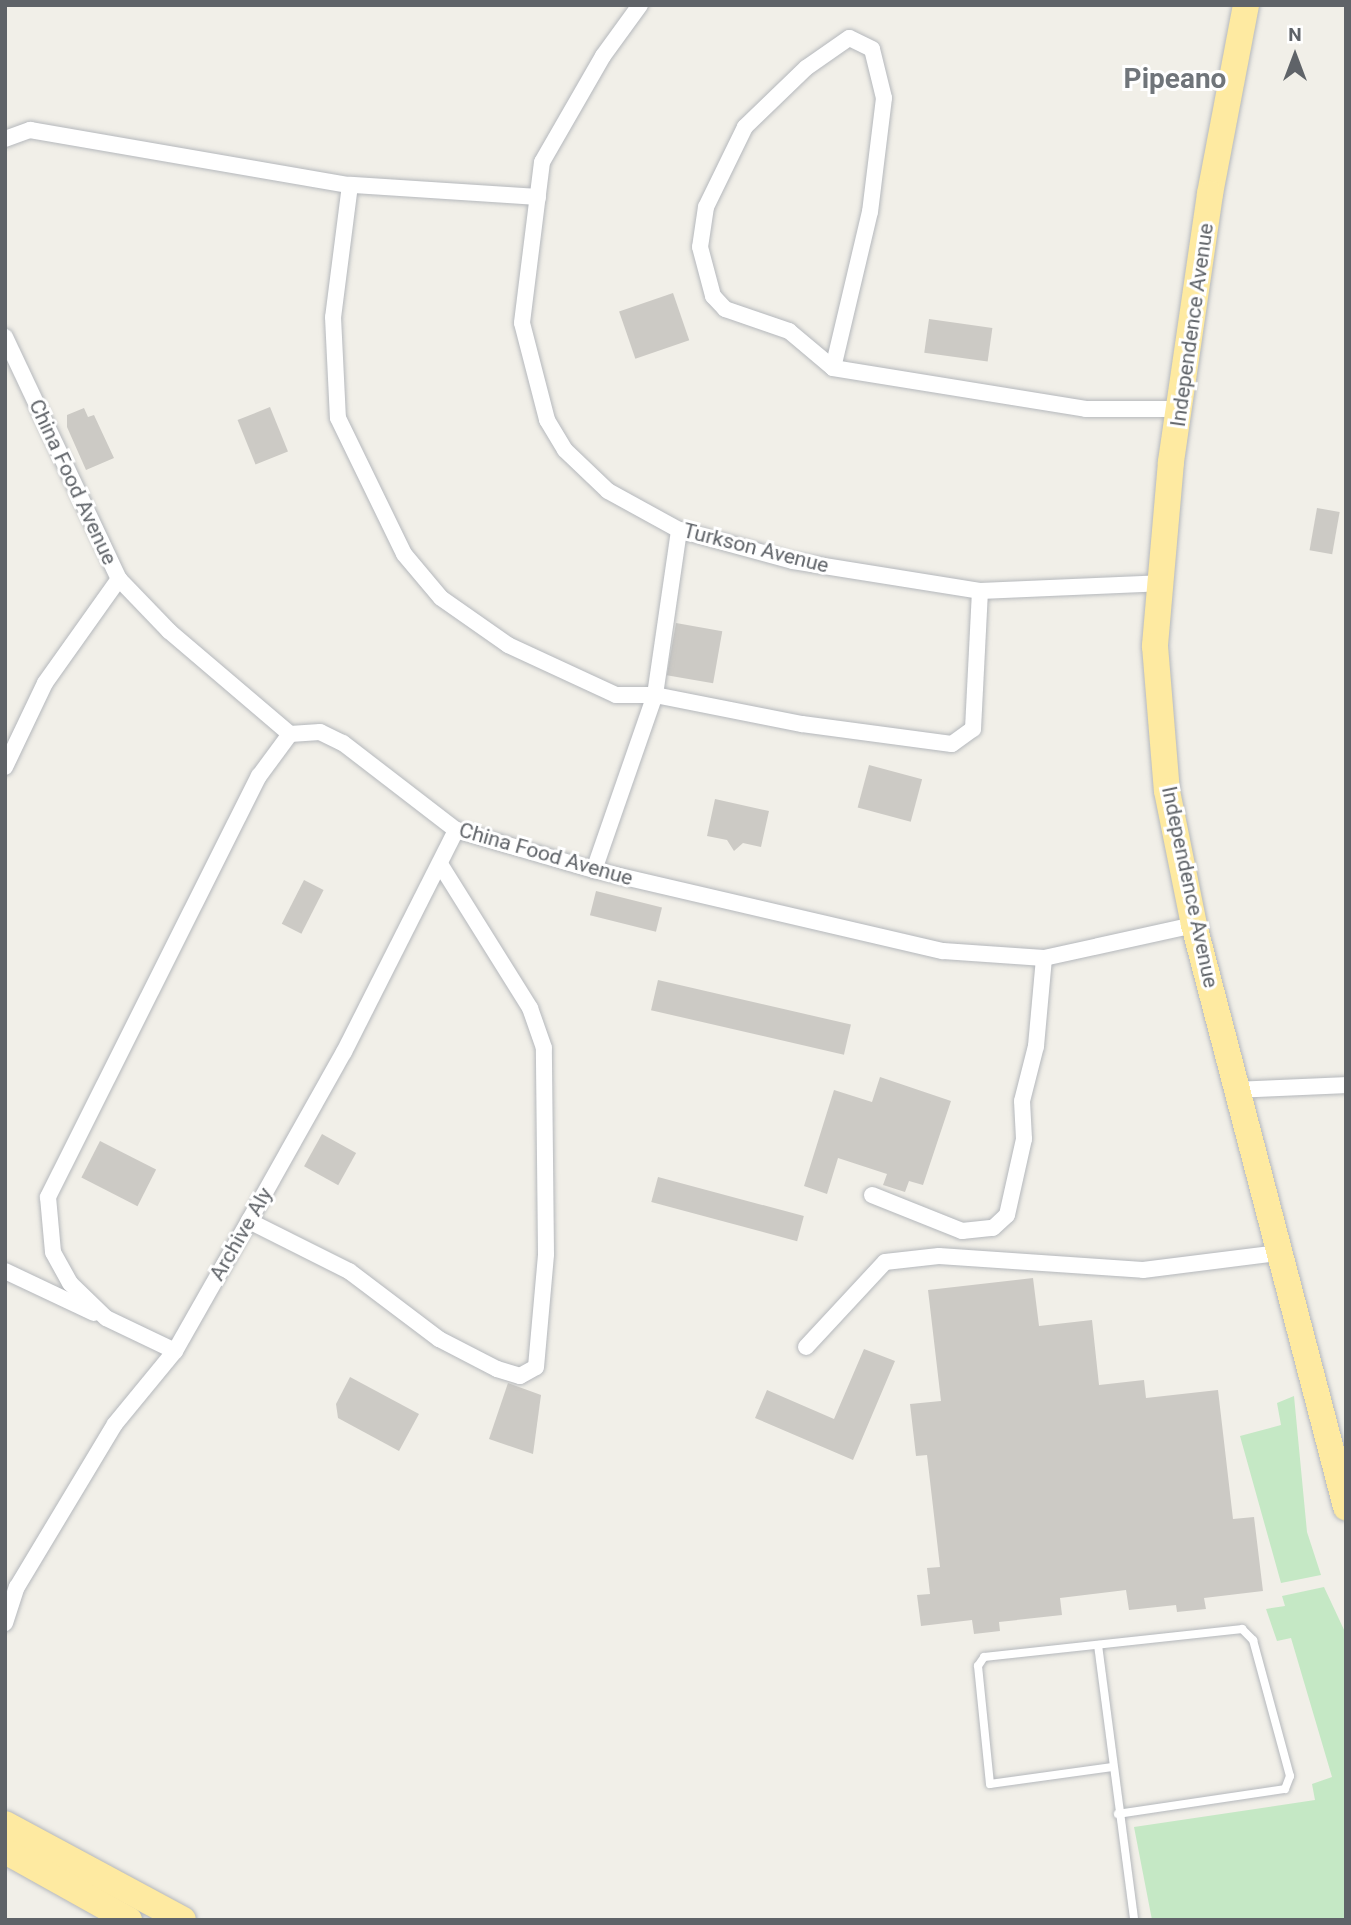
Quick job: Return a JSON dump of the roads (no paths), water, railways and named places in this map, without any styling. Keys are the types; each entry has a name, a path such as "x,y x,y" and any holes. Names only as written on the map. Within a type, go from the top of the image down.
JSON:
{"highway":[{"name":"Independence Avenue","path":"1246,5 1210,194 1181,409 1155,646 1167,791 1194,925 1277,1253 1346,1507"},
{"path":"5,1824 183,1920"},
{"path":"5,1851 129,1920"}],"street":[{"name":"Turkson Avenue","path":"640,5 603,56 542,162 522,323 547,420 565,450 608,491 679,530 793,561 980,591 1160,583"},
{"path":"833,368 870,212 884,98 872,49 849,38 806,68 745,127 706,207 700,247 713,296 725,309 789,331 833,368 1086,409 1181,409"},
{"path":"5,139 30,130 350,186 538,197"},
{"path":"350,186 333,317 338,418 404,554 441,598 508,645 616,695 655,695 802,724 953,744 966,740 973,729 980,591"},
{"name":"China Food Avenue","path":"5,337 119,579 169,631 290,734 320,732 343,743 456,830 594,870 856,935 943,951 1044,958 1194,925"},
{"path":"594,870 655,695 679,530"},
{"path":"5,766 45,684 119,579"},
{"path":"106,1318 70,1283 53,1252 47,1215 53,1178 259,776 290,734"},
{"name":"Archive Aly","path":"5,1623 17,1587 115,1424 174,1351 249,1221 442,867 456,830"},
{"path":"249,1221 349,1271 439,1339 497,1369 520,1376 536,1367 547,1241 544,1048 530,1008 442,867"},
{"path":"872,1195 962,1231 993,1228 1007,1215 1024,1139 1022,1101 1037,1046 1044,958"},
{"path":"1236,1090 1346,1085"},
{"path":"806,1347 885,1262 939,1256 1143,1270 1277,1253"},
{"path":"5,1271 174,1351"}],"lane":[{"path":"1112,1767 990,1784 978,1666 984,1657 1242,1629 1253,1640 1290,1776 1284,1789 1118,1814"},
{"path":"1098,1645 1118,1814 1134,1920"}],"district":[{"name":"Pipeano","path":"1175,79"}]}
